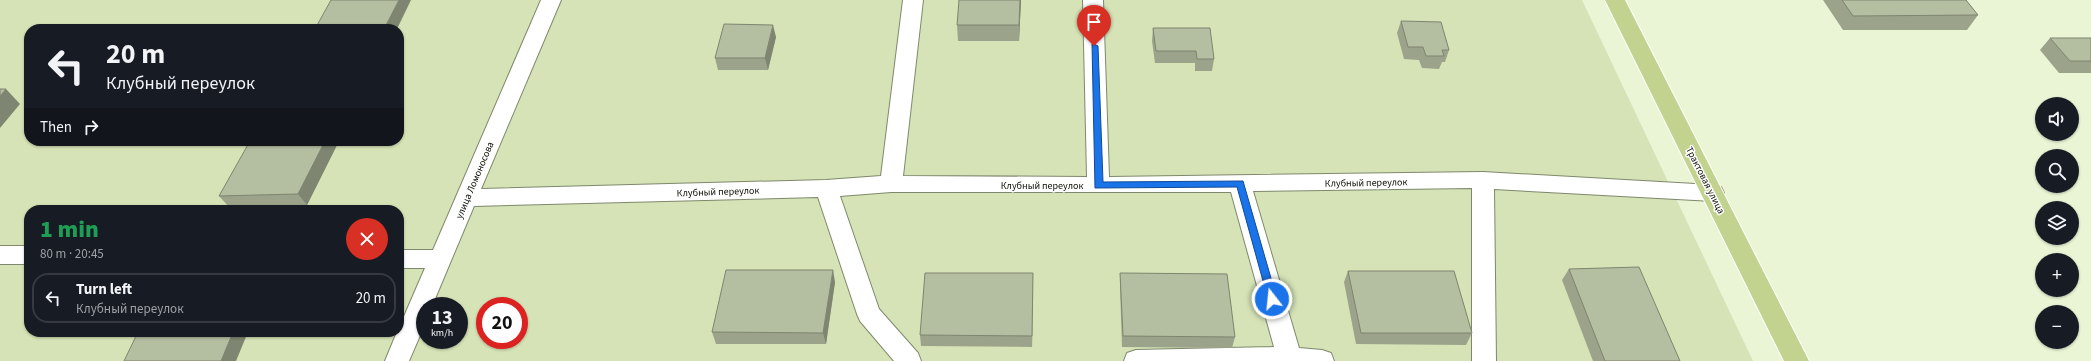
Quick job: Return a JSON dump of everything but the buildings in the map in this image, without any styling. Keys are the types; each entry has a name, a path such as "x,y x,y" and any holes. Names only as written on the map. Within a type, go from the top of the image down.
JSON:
{"main road":[{"name":"Трактовая улица","path":"1615,0 1797,361"}],"street":[{"name":"улица Ломоносова","path":"397,361 552,0"},
{"path":"890,184 913,0"},
{"path":"1093,0 1098,185"},
{"name":"Клубный переулок","path":"467,198 826,188 890,184 1098,185 1482,180 1713,194"},
{"path":"1482,180 1484,361"},
{"path":"1240,184 1289,357"},
{"path":"826,188 869,314 909,361"},
{"path":"0,255 24,255"},
{"path":"404,259 440,259"},
{"path":"1136,361 1289,357 1322,361"}],"green space":[{"path":"0,0 1582,0 1753,361 0,361"}],"route":[{"path":"1094,46 1098,185 1240,184 1272,299"}]}
